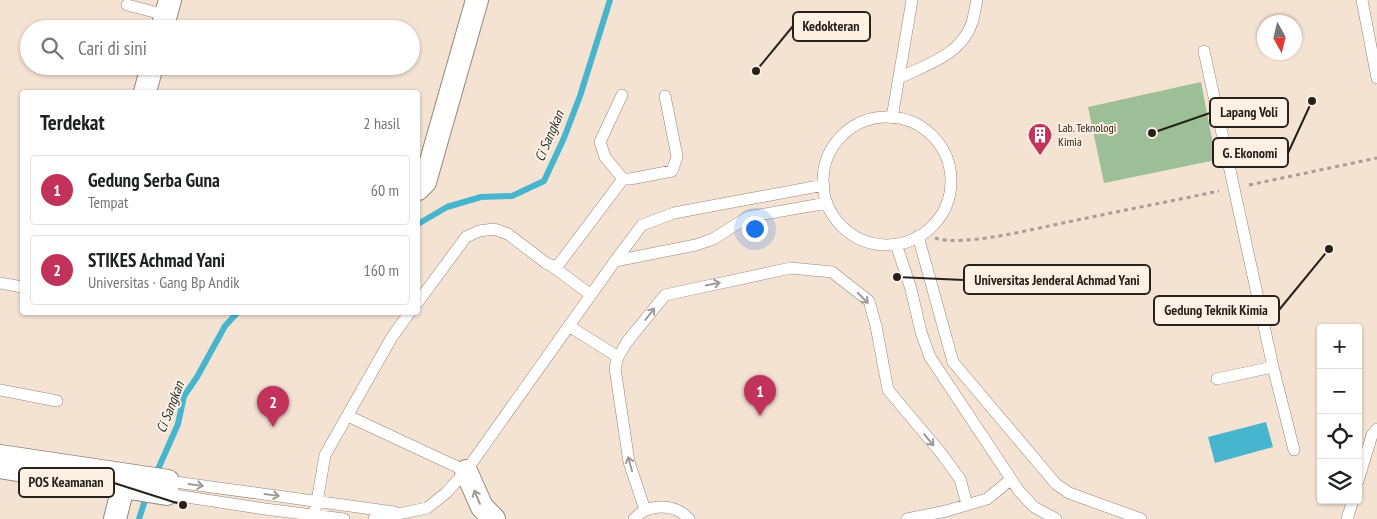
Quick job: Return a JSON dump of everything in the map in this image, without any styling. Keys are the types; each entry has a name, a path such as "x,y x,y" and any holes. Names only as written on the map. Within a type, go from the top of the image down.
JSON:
{"street":[{"path":"420,188 425,182 477,0"},
{"path":"146,90 150,75"},
{"path":"0,456 27,466"},
{"path":"0,467 27,466 164,487"},
{"path":"466,471 482,507 494,519"},
{"path":"115,519 127,481"}],"lane":[{"path":"892,118 912,0"},
{"path":"899,78 945,56 964,39 972,24 976,0"},
{"path":"1362,0 1377,78"},
{"path":"126,5 166,15"},
{"path":"1204,51 1273,367 1294,450"},
{"path":"622,95 600,142 605,157 623,179"},
{"path":"623,179 672,171 676,163 676,156 665,96"},
{"path":"878,118 905,120 930,134 946,156 950,169 951,184 946,206 934,224 910,241 896,244 881,245 867,242 854,236 842,227 833,216 827,203 824,185 823,175 826,161 832,148 852,128 878,118"},
{"path":"552,266 559,264 623,179"},
{"path":"374,519 427,508 466,471 614,261 642,225 674,213 824,185"},
{"path":"614,261 696,245 713,239 748,216 827,203"},
{"path":"420,299 466,237 479,231 494,229 508,234 546,264 552,266 591,295"},
{"path":"921,235 953,362 1056,484 1068,493 1141,519"},
{"path":"896,244 930,357 1010,480 1034,507 1056,519"},
{"path":"645,510 629,462 614,368 627,342 665,295 791,268 832,272 869,301 876,326 888,390 960,479 967,504"},
{"path":"0,283 20,286"},
{"path":"313,516 325,455 392,337 408,315"},
{"path":"569,326 618,357"},
{"path":"1217,379 1273,367"},
{"path":"0,390 57,401"},
{"path":"348,416 466,471"},
{"path":"1362,468 1372,435 1377,430"},
{"path":"907,519 946,511 987,499 1010,480"},
{"path":"164,487 317,502 404,513"},
{"path":"164,487 265,514 344,519"},
{"path":"1347,519 1352,504"},
{"path":"634,519 645,510 656,507 667,507 677,510 689,519"}],"path":[{"path":"921,235 942,240 969,240 1017,233 1377,158"}],"green space":[{"path":"1201,82 1216,160 1104,183 1088,107"}],"water":[{"path":"1266,422 1273,447 1215,463 1208,437"}],"waterway":[{"name":"Ci Sangkan","path":"420,223 447,207 481,197 512,196 544,181 564,138 580,96 610,0"},
{"name":"Ci Sangkan","path":"155,476 178,424 184,396 197,377 225,326 235,315"},
{"name":"Ci Sangkan","path":"139,519 147,494"}],"place":[{"name":"Kedokteran","path":"756,71"},
{"name":"G. Ekonomi","path":"1312,101"},
{"name":"Lapang Voli","path":"1152,133"},
{"name":"Lab. Teknologi Kimia","path":"1040,156"},
{"name":"Gedung Teknik Kimia","path":"1329,249"},
{"name":"Universitas Jenderal Achmad Yani","path":"897,277"},
{"name":"Gedung Serba Guna","path":"760,416"},
{"name":"STIKES Achmad Yani","path":"273,427"},
{"name":"POS Keamanan","path":"183,505"}]}
